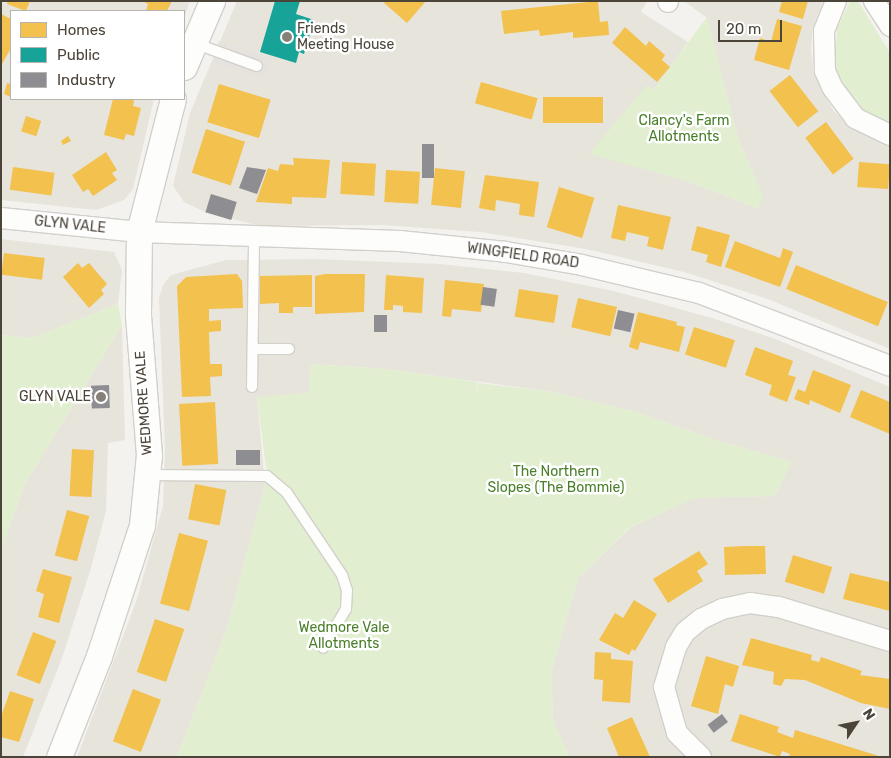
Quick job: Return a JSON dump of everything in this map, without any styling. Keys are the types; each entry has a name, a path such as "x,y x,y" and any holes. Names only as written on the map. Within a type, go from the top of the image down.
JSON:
{"street":[{"path":"185,64 212,1"},
{"path":"836,1 824,31 825,71 832,88 855,118 890,135"},
{"path":"874,1 890,26"},
{"name":"WEDMORE VALE","path":"60,757 134,557 142,525 148,475 148,416 138,314 139,232 173,100"},
{"name":"GLYN VALE","path":"1,218 139,232"},
{"name":"WINGFIELD ROAD","path":"139,232 400,241 506,252 582,264 699,293 890,366"},
{"path":"701,757 678,733 664,687 676,647 685,632 701,619 722,609 750,603 779,606 890,641"}],"lane":[{"path":"193,43 256,66"},
{"path":"252,387 254,236"},
{"path":"253,349 289,349"},
{"path":"148,475 267,476 287,494 342,575 347,590 346,609 323,648"}],"shaded area":[{"path":"1,1 190,1 185,15 185,10 10,10 10,100 154,100 133,189 124,200 96,210 1,200"},
{"path":"237,1 647,1 641,12 688,42 653,91 647,86 687,181 757,208 763,198 738,138 707,18 684,1 823,1 813,28 811,50 814,74 822,92 834,111 850,126 890,145 890,349 765,298 684,272 586,249 480,232 382,225 260,226 205,212 184,202 173,186 190,113"},
{"path":"219,41 272,58 265,79 212,62"},
{"path":"1,239 114,252 122,270 118,304 32,338 1,335"},
{"path":"314,259 441,264 524,273 614,291 712,318 773,338 890,387 890,757 569,757 553,720 551,673 578,578 631,527 696,497 775,496 791,462 716,440 633,411 547,391 386,369 311,364 309,393 257,398 265,484 227,628 177,757 77,757 136,602 163,506 165,450 159,298 163,285 171,275 226,260"},
{"path":"122,325 125,440 108,443 106,511 91,568 62,658 23,757 1,757 1,548 26,482"}],"green space":[{"path":"850,1 858,1 890,53 890,127 860,112 839,80 835,65 837,29"},
{"name":"Clancy's Farm Allotments","path":"707,17 738,138 764,198 757,208 687,181 589,154 647,85 653,90"},
{"path":"118,304 122,325 26,482 1,548 1,335 32,338"},
{"name":"Wedmore Vale Allotments","path":"311,364 386,369 477,382 477,393 478,383 547,391 633,411 716,440 792,462 775,496 696,498 630,527 578,578 551,673 553,720 569,757 177,757 227,628 267,475 257,397 309,393"}],"building: Homes":[{"path":"8,1 30,1 26,10 7,4"},
{"path":"142,1 172,1 168,10 146,10 148,4"},
{"path":"382,1 426,1 407,23"},
{"path":"598,1 600,22 608,21 609,35 573,38 573,32 540,36 539,30 504,34 501,11"},
{"path":"782,1 808,1 803,19 779,12"},
{"path":"1,14 10,18 10,50 1,66"},
{"path":"777,19 802,26 789,70 754,60 760,38 771,42"},
{"path":"625,27 646,46 649,41 665,55 662,60 670,67 657,82 612,43"},
{"path":"790,75 818,111 798,127 770,91"},
{"path":"481,82 538,98 532,119 475,103"},
{"path":"7,83 10,84 10,97 4,94"},
{"path":"219,84 271,100 259,138 207,122"},
{"path":"543,97 603,97 603,123 543,123"},
{"path":"113,100 134,100 133,106 141,108 134,136 126,134 124,140 104,135"},
{"path":"26,116 41,121 36,136 21,131"},
{"path":"826,122 854,159 833,174 805,138"},
{"path":"206,129 245,142 231,185 192,173"},
{"path":"68,136 71,141 63,145 61,141"},
{"path":"106,152 117,170 112,173 117,180 93,196 88,189 83,192 72,175"},
{"path":"293,158 330,160 326,198 292,197 292,204 256,202 268,168 278,171 280,164 294,165"},
{"path":"342,162 376,164 374,196 340,194"},
{"path":"859,162 890,164 888,189 857,187"},
{"path":"13,167 55,173 51,196 10,190"},
{"path":"435,168 465,171 461,208 431,205"},
{"path":"386,170 420,172 418,204 384,202"},
{"path":"485,175 539,182 534,217 519,215 520,204 496,200 495,211 479,208"},
{"path":"559,187 594,198 582,238 547,227"},
{"path":"618,205 671,217 663,250 647,246 649,237 627,232 625,241 611,238"},
{"path":"697,226 730,235 721,267 706,262 708,255 691,250"},
{"path":"735,241 780,258 783,248 793,252 780,287 725,267"},
{"path":"4,253 45,258 42,280 1,275"},
{"path":"78,263 82,268 89,263 107,284 101,290 104,294 89,308 63,277"},
{"path":"796,265 888,302 878,326 786,289"},
{"path":"237,274 242,281 243,308 209,309 209,321 221,320 221,331 209,332 210,364 222,364 222,376 210,377 211,396 182,397 177,286 186,277"},
{"path":"325,274 365,274 364,312 315,314 315,276"},
{"path":"312,275 312,307 293,307 293,313 279,313 279,303 260,304 260,276"},
{"path":"386,275 424,278 422,313 403,312 403,306 393,305 393,310 384,310"},
{"path":"445,280 484,284 481,312 452,309 451,317 442,316"},
{"path":"519,289 559,295 554,323 515,317"},
{"path":"578,298 617,307 610,336 571,327"},
{"path":"638,312 677,322 676,325 685,327 679,352 640,342 638,350 629,347"},
{"path":"694,327 735,340 726,368 685,355"},
{"path":"755,347 793,361 788,375 796,377 787,402 769,395 772,385 745,375"},
{"path":"813,370 851,385 840,413 810,400 809,405 794,399 798,389 805,392"},
{"path":"861,390 890,402 890,434 850,417"},
{"path":"215,402 218,464 182,466 179,404"},
{"path":"72,449 94,450 92,497 70,496"},
{"path":"195,484 226,490 220,525 188,519"},
{"path":"67,510 89,516 77,561 55,555"},
{"path":"179,533 208,541 189,611 160,604"},
{"path":"765,546 766,574 725,575 724,547"},
{"path":"699,551 708,564 697,571 703,581 668,603 653,579"},
{"path":"793,555 832,567 824,594 785,582"},
{"path":"43,569 72,577 59,623 38,617 44,594 36,591"},
{"path":"850,573 890,582 890,611 843,599"},
{"path":"634,600 657,614 635,651 632,649 629,655 599,640 615,613 623,618"},
{"path":"155,619 184,629 166,682 137,672"},
{"path":"33,632 56,641 40,684 17,675"},
{"path":"751,638 812,655 811,660 819,662 821,657 862,671 860,675 890,679 890,709 861,703 805,680 785,679 781,686 773,684 774,672 742,665"},
{"path":"595,652 611,653 611,659 633,661 630,703 602,701 603,680 594,679"},
{"path":"706,656 739,666 733,687 725,684 718,714 691,706"},
{"path":"133,689 161,700 141,752 113,741"},
{"path":"10,691 34,699 19,742 1,737 1,717"},
{"path":"740,714 779,727 777,732 793,738 795,730 882,757 789,757 790,754 782,751 780,757 731,741"},
{"path":"632,717 650,757 619,757 607,728"}],"building: Public":[{"name":"Friends Meeting House","path":"275,1 300,1 296,14 314,20 304,54 299,52 296,63 260,52"}],"building: Industry":[{"path":"422,144 434,144 434,178 422,178"},
{"path":"247,167 266,170 257,194 239,188"},
{"path":"211,194 237,202 231,220 205,212"},
{"path":"483,287 497,289 494,307 480,305"},
{"path":"618,310 635,314 630,332 614,329"},
{"path":"374,315 387,315 387,332 374,332"},
{"name":"GLYN VALE","path":"109,385 110,408 92,409 91,386"},
{"path":"236,450 260,450 260,465 236,465"},
{"path":"722,714 728,722 714,733 708,725"}],"place":[{"name":"Friends Meeting House","path":"287,37"},
{"name":"GLYN VALE","path":"101,397"}],"park label":[{"name":"The Northern Slopes (The Bommie)","path":"556,480"}]}
